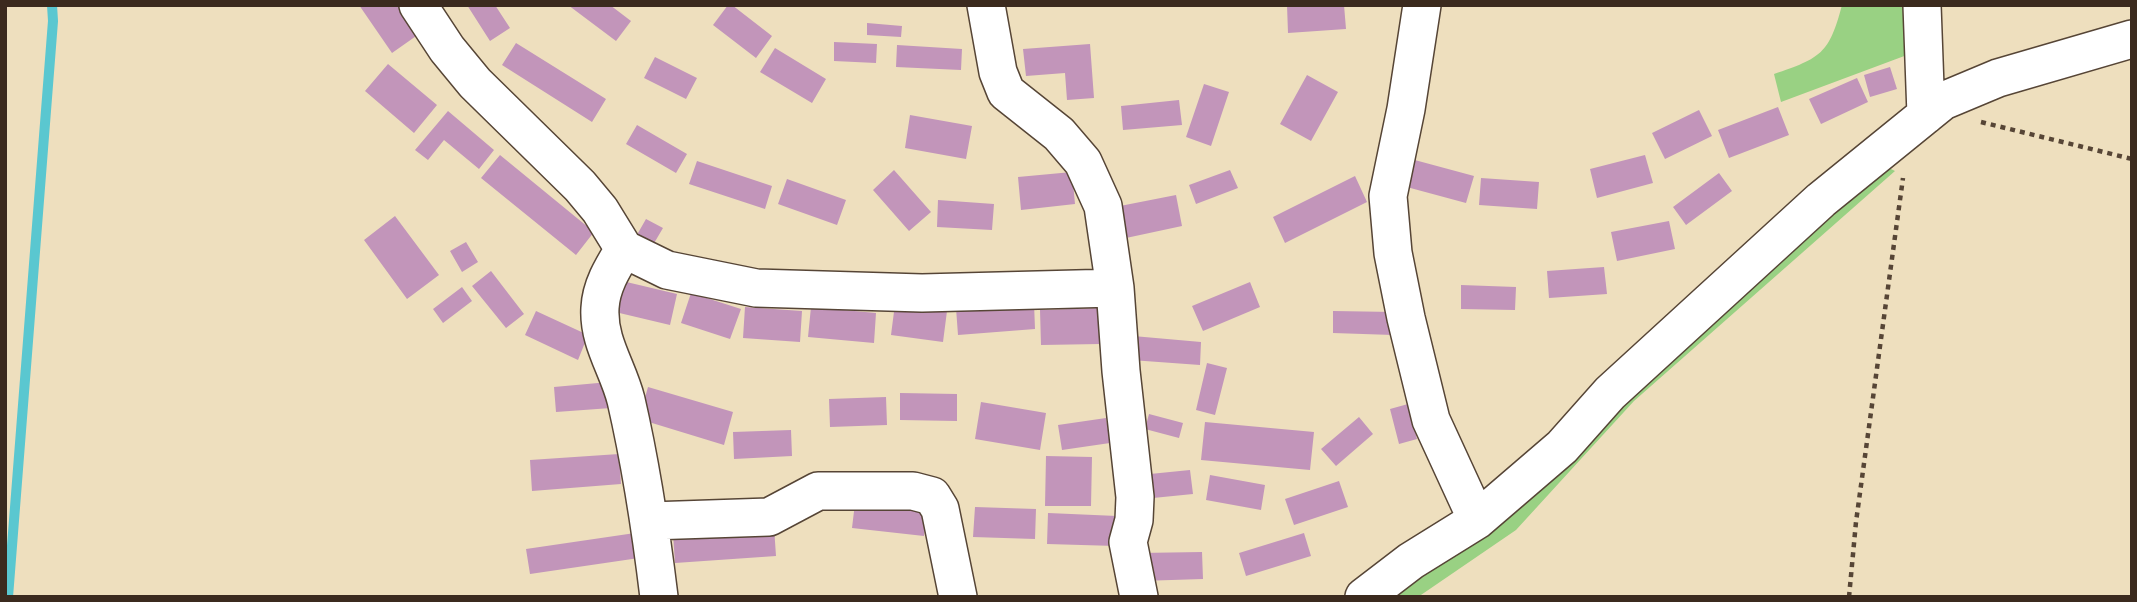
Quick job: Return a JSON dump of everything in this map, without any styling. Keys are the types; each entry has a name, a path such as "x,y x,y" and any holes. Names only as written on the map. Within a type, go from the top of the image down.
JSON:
{"street":[{"path":"418,5 447,49 475,83 580,186 600,210 624,249 667,270 755,288 922,293 1115,288"},
{"path":"986,5 998,72 1006,92 1059,134 1083,162 1103,206 1115,288 1135,497 1134,520 1128,542 1139,597"},
{"path":"1422,5 1406,109 1388,196 1392,242 1406,318 1431,420 1477,520"},
{"path":"1922,5 1924,116"},
{"path":"1364,597 1410,561 1477,520 1562,447 1610,393 1821,200 1924,116 1998,78 2132,39"},
{"path":"624,249 608,276 600,306 602,337 625,397 650,521 659,597"},
{"path":"650,521 769,517 818,491 912,491 932,496 940,509 958,597"}],"path":[{"path":"1849,597 1856,523 1905,160 1924,116 1954,116 2132,159"}],"green space":[{"path":"1842,5 1909,5 1907,55 1781,102 1774,74 1803,63 1821,52 1833,34"},
{"path":"1889,168 1895,171 1634,401 1516,530 1418,597 1394,597 1425,574 1632,393 1875,176"}],"building":[{"path":"359,5 399,5 419,34 392,53"},
{"path":"467,5 495,5 510,28 490,41"},
{"path":"568,5 610,5 631,21 616,41"},
{"path":"728,5 732,5 772,36 756,58 713,25"},
{"path":"1287,5 1344,5 1346,29 1288,33"},
{"path":"867,23 902,26 901,37 867,35"},
{"path":"834,42 877,44 876,63 834,61"},
{"path":"516,43 606,99 592,122 502,65"},
{"path":"1090,44 1094,98 1067,100 1065,73 1026,76 1023,49"},
{"path":"897,45 962,49 961,70 896,67"},
{"path":"775,48 826,79 812,103 760,72"},
{"path":"655,57 697,78 686,99 644,78"},
{"path":"388,64 437,105 414,133 365,91"},
{"path":"1890,67 1897,89 1870,97 1864,75"},
{"path":"1307,75 1338,92 1311,141 1280,124"},
{"path":"1857,78 1868,102 1821,124 1809,99"},
{"path":"1204,84 1229,92 1211,146 1186,137"},
{"path":"1179,100 1182,125 1123,130 1121,106"},
{"path":"1778,107 1789,135 1729,158 1718,130"},
{"path":"1699,110 1712,136 1665,159 1652,133"},
{"path":"448,111 494,150 479,169 444,140 428,160 415,150"},
{"path":"910,115 972,126 966,159 905,148"},
{"path":"637,125 687,154 676,173 626,144"},
{"path":"500,155 594,232 576,255 481,178"},
{"path":"1645,155 1653,183 1597,198 1590,169"},
{"path":"1411,159 1474,176 1466,203 1403,186"},
{"path":"697,161 772,186 765,209 689,184"},
{"path":"894,170 931,212 909,231 873,190"},
{"path":"1230,170 1238,188 1196,204 1189,185"},
{"path":"1072,172 1075,204 1021,210 1018,177"},
{"path":"1719,173 1732,191 1686,225 1673,207"},
{"path":"1355,176 1367,202 1285,243 1273,217"},
{"path":"1481,178 1539,182 1537,209 1479,205"},
{"path":"787,179 846,200 837,225 778,204"},
{"path":"1176,195 1182,226 1126,238 1120,206"},
{"path":"938,200 994,204 992,230 937,227"},
{"path":"395,216 439,275 407,299 364,240"},
{"path":"646,219 663,228 650,250 634,240"},
{"path":"1669,221 1675,249 1617,261 1611,232"},
{"path":"466,242 478,262 462,272 450,251"},
{"path":"1604,267 1607,294 1549,298 1547,271"},
{"path":"491,271 524,314 506,328 472,286"},
{"path":"618,280 677,294 670,325 611,311"},
{"path":"1250,282 1260,307 1203,331 1192,306"},
{"path":"1461,285 1516,287 1515,310 1461,309"},
{"path":"462,287 472,301 443,323 433,309"},
{"path":"691,293 741,309 730,339 681,323"},
{"path":"1034,303 1035,329 958,335 956,308"},
{"path":"895,304 947,311 943,342 891,335"},
{"path":"745,307 802,311 800,342 743,338"},
{"path":"811,307 876,313 874,343 808,337"},
{"path":"1099,308 1100,344 1041,345 1040,310"},
{"path":"536,311 588,335 578,360 525,335"},
{"path":"1333,311 1394,312 1393,335 1333,333"},
{"path":"1133,336 1201,342 1200,365 1131,360"},
{"path":"1207,363 1227,368 1215,415 1196,410"},
{"path":"609,382 611,408 556,412 554,387"},
{"path":"648,387 733,412 724,445 639,419"},
{"path":"900,393 957,394 957,421 900,420"},
{"path":"886,397 887,425 830,427 829,399"},
{"path":"981,402 1046,413 1040,450 975,439"},
{"path":"1408,404 1417,439 1399,444 1390,409"},
{"path":"1149,414 1183,423 1179,438 1145,429"},
{"path":"1359,417 1373,434 1336,466 1321,449"},
{"path":"1106,418 1110,443 1062,450 1058,425"},
{"path":"1205,422 1314,432 1310,470 1201,460"},
{"path":"791,430 792,456 734,459 733,432"},
{"path":"619,454 621,484 532,491 530,460"},
{"path":"1046,456 1092,457 1091,506 1045,506"},
{"path":"1190,470 1193,494 1143,499 1140,475"},
{"path":"1210,475 1265,485 1261,510 1206,500"},
{"path":"1339,481 1348,507 1294,525 1285,499"},
{"path":"855,503 927,511 924,536 852,528"},
{"path":"975,507 1036,509 1035,539 973,537"},
{"path":"1048,513 1117,516 1116,546 1047,544"},
{"path":"774,527 776,556 675,563 673,534"},
{"path":"635,533 639,558 530,574 526,549"},
{"path":"1304,533 1311,556 1246,576 1239,553"},
{"path":"1202,552 1203,579 1140,581 1139,553"}],"waterway":[{"path":"8,597 53,21 52,5"}]}
